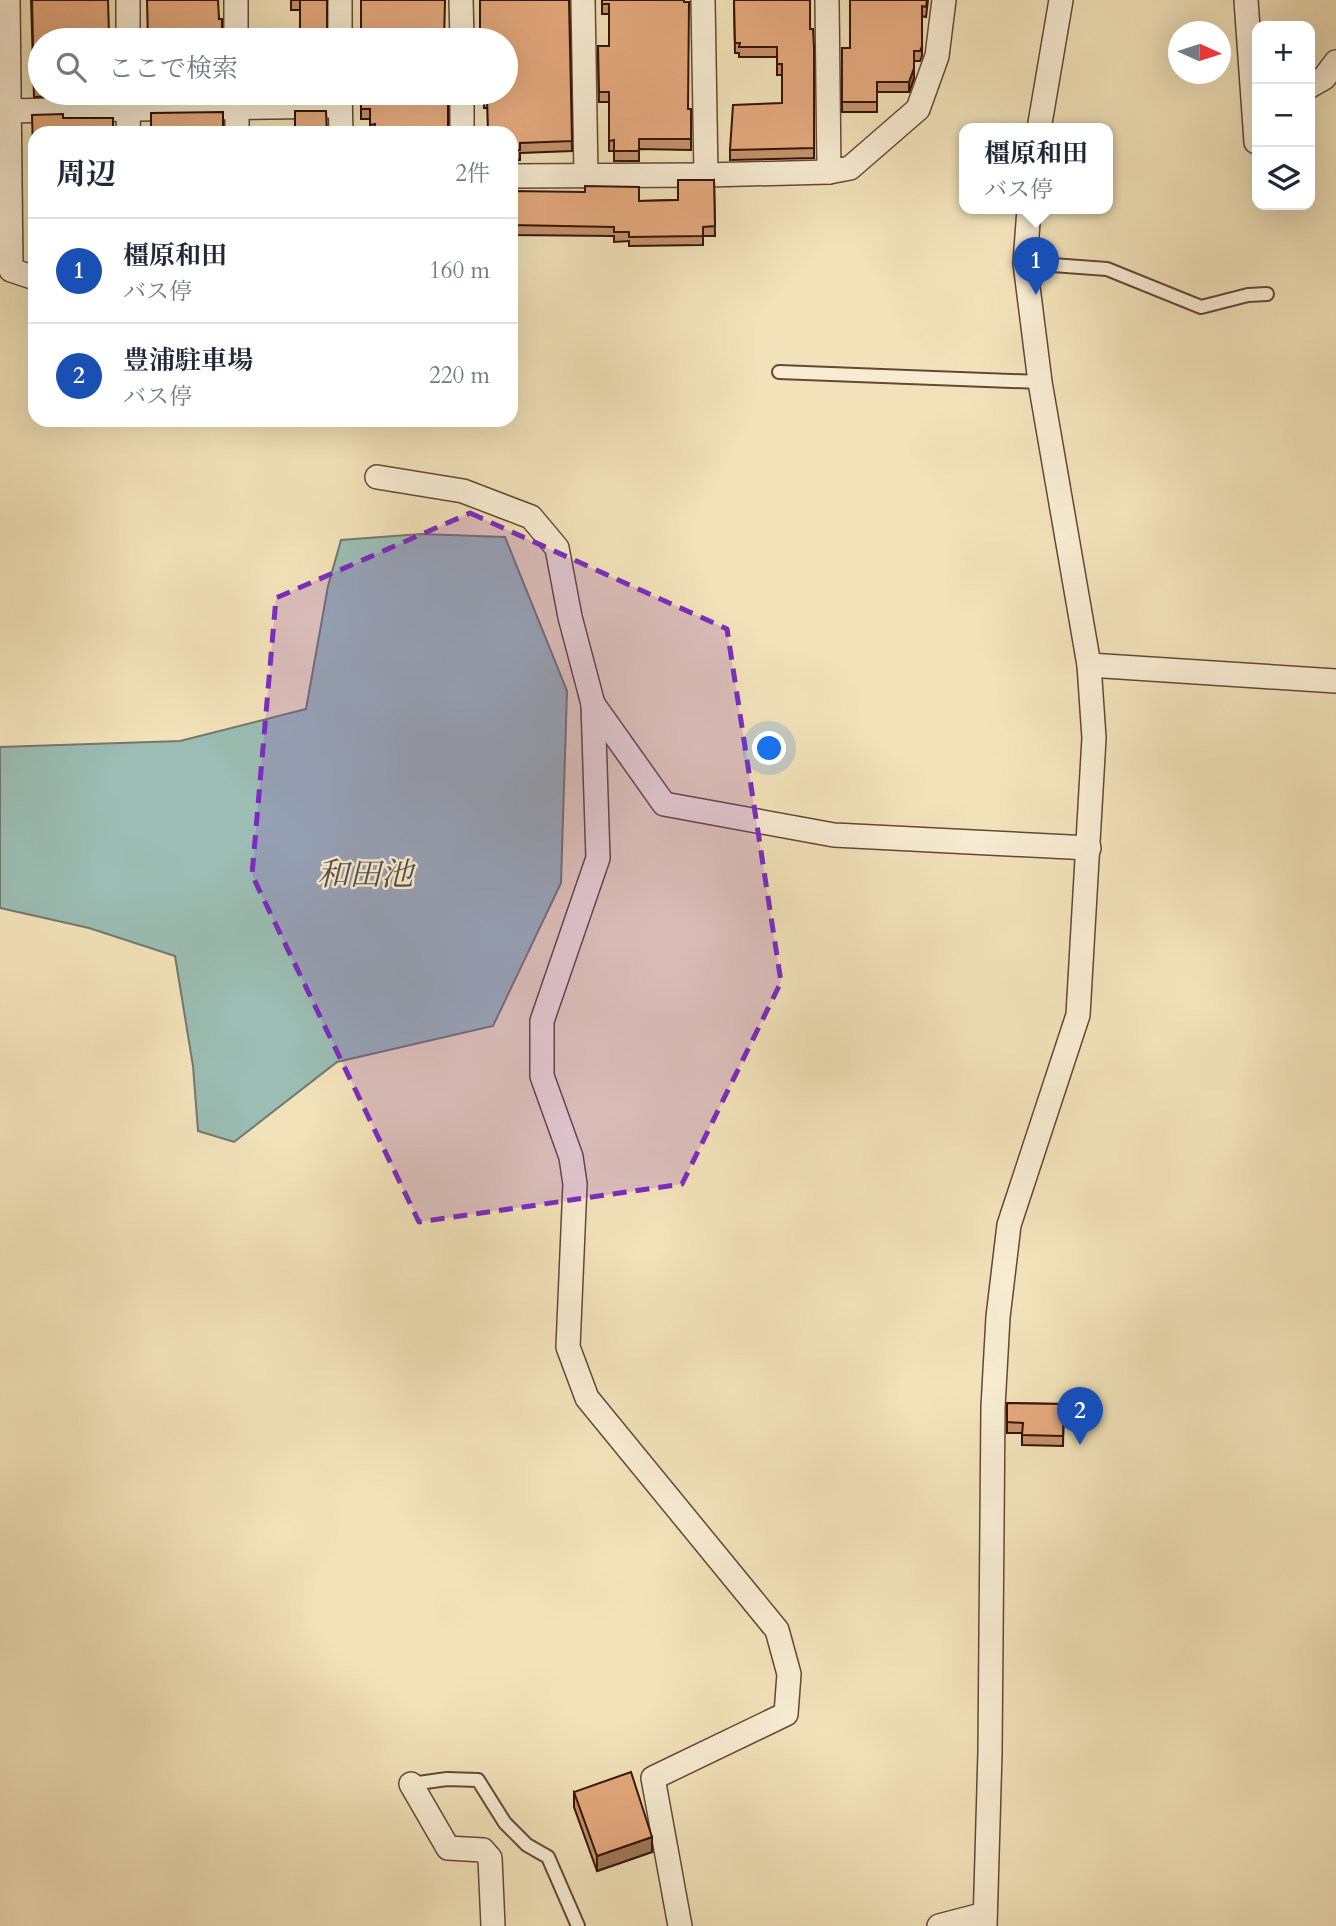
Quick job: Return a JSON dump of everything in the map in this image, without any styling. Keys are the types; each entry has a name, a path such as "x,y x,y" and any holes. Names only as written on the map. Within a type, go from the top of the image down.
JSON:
{"street":[{"path":"8,0 5,111 11,270 28,276"},
{"path":"128,0 128,28"},
{"path":"236,0 236,28"},
{"path":"340,0 340,28"},
{"path":"461,0 462,28"},
{"path":"583,0 586,176"},
{"path":"704,0 706,175"},
{"path":"827,0 829,172"},
{"path":"518,176 706,175 829,172 850,168 918,109 937,57 944,0"},
{"path":"1039,123 1061,0"},
{"path":"1246,0 1254,84"},
{"path":"1314,84 1324,78 1336,62"},
{"path":"5,111 79,105"},
{"path":"128,126 129,105"},
{"path":"237,105 237,126"},
{"path":"340,105 341,126"},
{"path":"462,105 462,126"},
{"path":"939,1926 985,1920 993,1407 998,1317 1009,1225 1078,1015 1089,849 1094,738 1088,665 1040,382 1025,263 1029,214"},
{"path":"377,477 463,491 531,517 557,548 570,617 593,704 598,858 542,1021 542,1076 571,1157 575,1184 568,1347 587,1398 777,1630 789,1674 786,1714 653,1778 680,1926"},
{"path":"1088,665 1336,681"},
{"path":"593,704 664,804 834,835 1089,849"},
{"path":"411,1783 448,1848 483,1850 490,1858 493,1926"}],"lane":[{"path":"1025,263 1107,269 1201,307 1248,295 1267,295"},
{"path":"779,372 1040,382"},
{"path":"411,1783 447,1779 478,1780 505,1823 527,1845 548,1857 578,1926"}],"highlighted area":[{"path":"470,513 727,629 781,982 682,1184 419,1222 252,875 276,598"}],"water":[{"name":"和田池","path":"421,534 505,537 567,691 561,883 493,1026 337,1062 234,1142 198,1131 193,1066 175,956 89,928 0,908 0,747 180,741 306,709 328,586 341,540"}],"building":[{"path":"32,0 108,0 109,28 33,28"},
{"path":"147,0 218,0 222,28 148,28"},
{"path":"300,0 327,0 327,28 300,28"},
{"path":"361,0 445,0 444,28 361,28"},
{"path":"480,0 569,0 572,141 520,143 518,150 518,126 488,126 487,105 518,105 518,28 480,28"},
{"path":"602,0 689,2 688,109 691,109 691,139 639,139 639,151 614,151 614,140 609,141 609,92 599,92 598,46 609,46 609,4 602,4"},
{"path":"734,0 810,0 810,29 813,29 814,48 814,148 730,150 733,105 782,103 782,64 777,64 777,47 739,47 740,43 735,43"},
{"path":"850,0 927,0 926,7 922,6 922,46 920,51 914,51 914,68 909,82 877,82 877,102 842,102 842,48 850,48"},
{"path":"361,105 448,105 448,126 375,126 370,125 370,109 361,109"},
{"path":"295,111 326,111 327,126 295,126"},
{"path":"223,112 223,126 151,126 151,113"},
{"path":"63,114 63,118 113,118 113,126 32,126 32,115"},
{"path":"678,180 714,180 715,226 703,227 703,236 629,237 629,232 614,232 614,227 518,225 518,191 585,192 585,186 639,187 639,201 678,200"},
{"path":"1007,1403 1064,1404 1063,1436 1022,1435 1023,1423 1007,1422"},
{"path":"631,1772 652,1837 597,1856 574,1792"}],"place":[{"name":"橿原和田","path":"1036,295"},
{"name":"豊浦駐車場","path":"1080,1445"}]}
